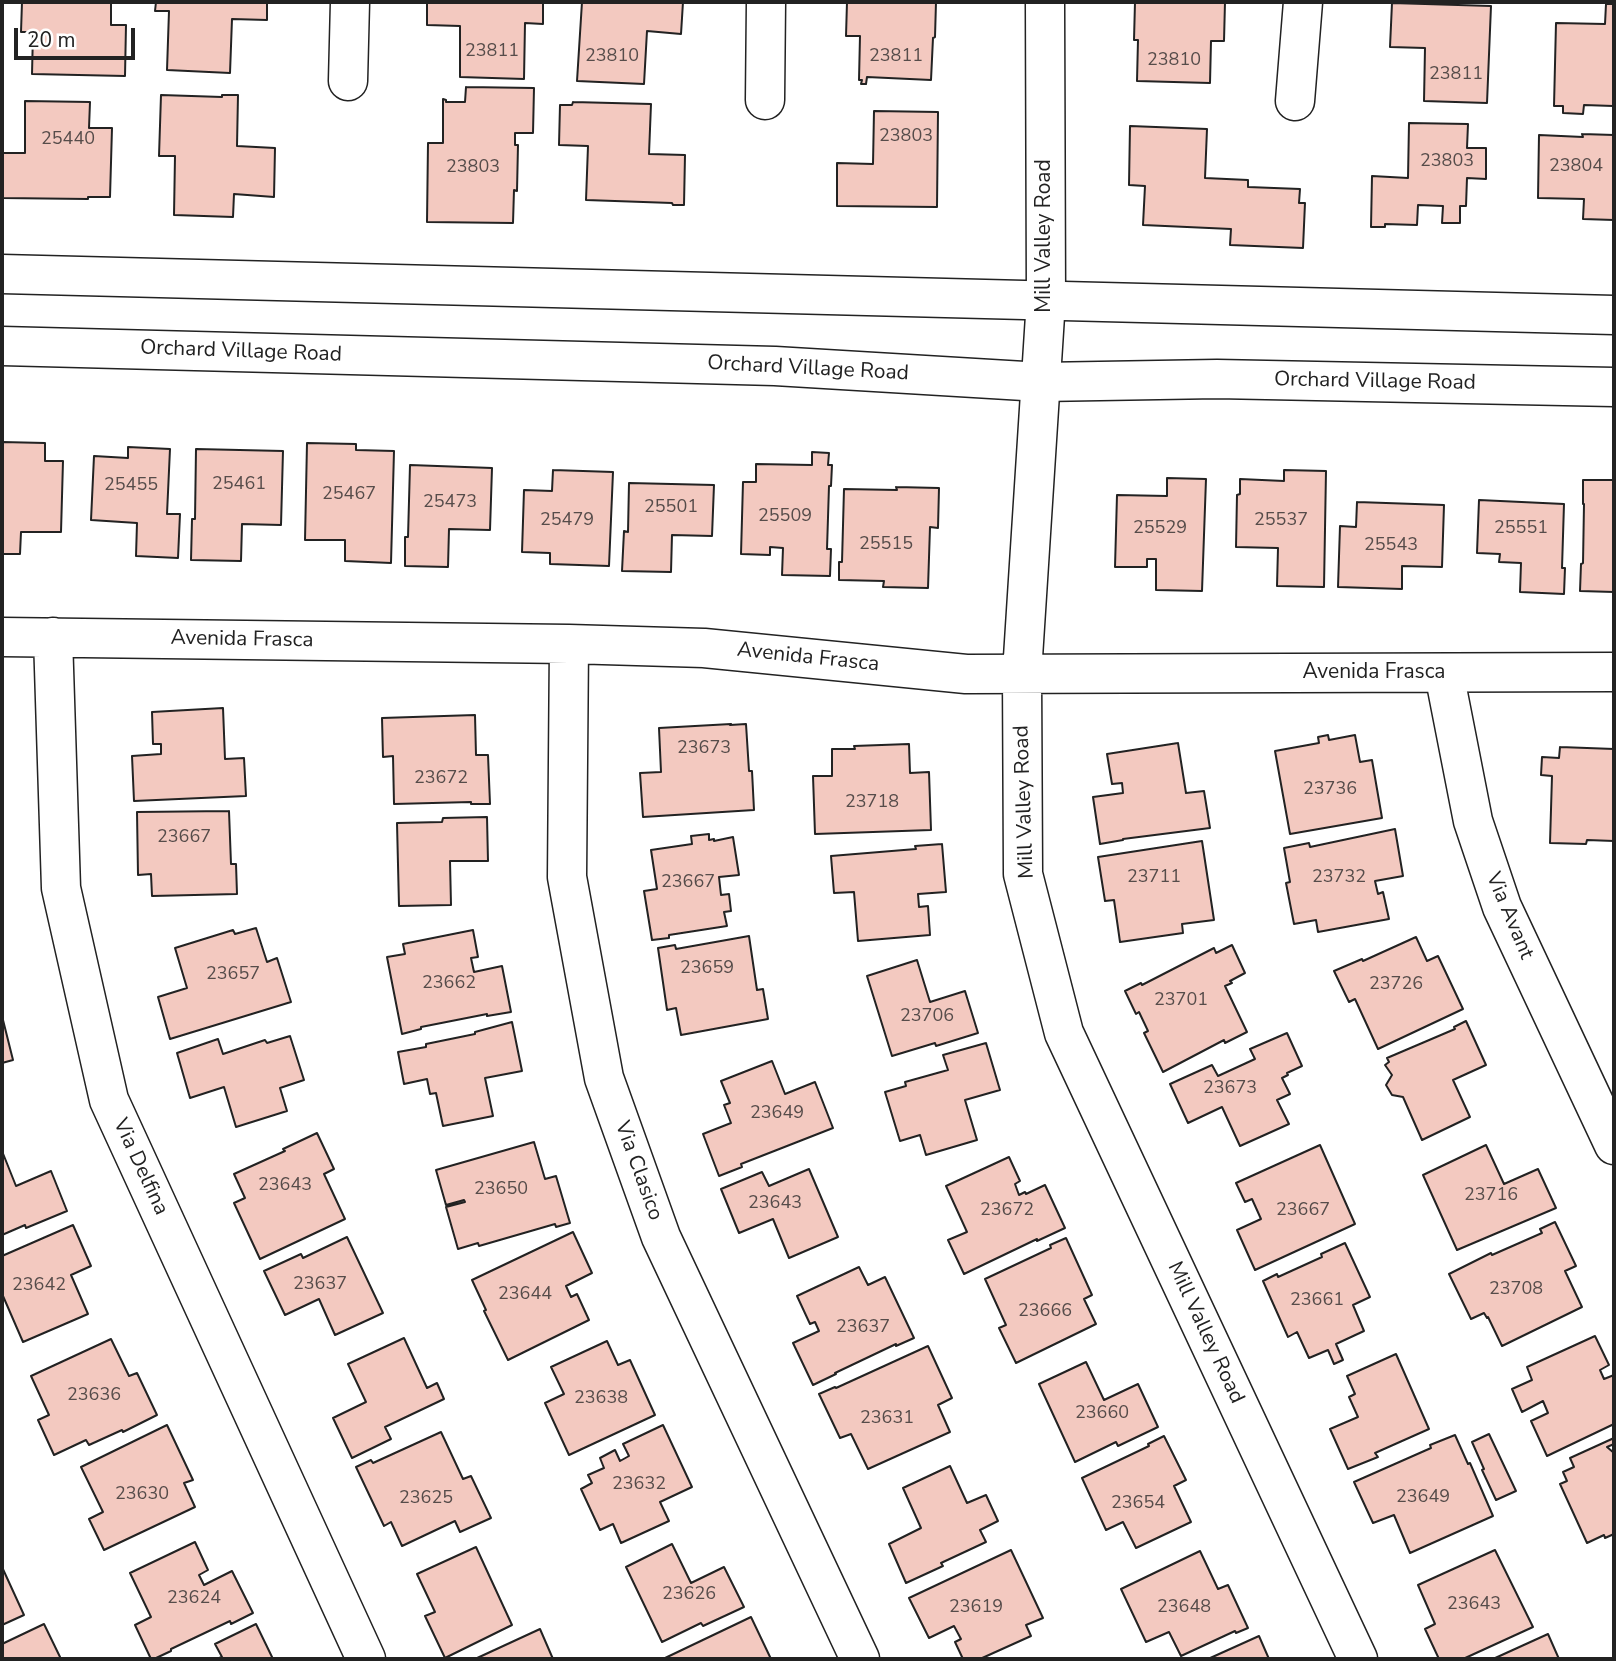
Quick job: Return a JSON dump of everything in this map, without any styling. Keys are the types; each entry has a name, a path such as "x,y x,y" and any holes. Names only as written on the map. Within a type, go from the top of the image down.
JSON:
{"street":[{"path":"348,81 349,2"},
{"path":"765,100 766,2"},
{"name":"Mill Valley Road","path":"1045,2 1046,300 1022,673 1023,874 1064,1033 1358,1659"},
{"path":"1295,101 1303,2"},
{"path":"2,274 1614,314"},
{"name":"Orchard Village Road","path":"2,346 775,366 1041,382 1217,379 1614,387"},
{"name":"Avenida Frasca","path":"2,637 705,648 966,674 1614,672"},
{"name":"Via Delfina","path":"53,637 61,888 109,1100 366,1659"},
{"name":"Via Clasico","path":"569,644 567,877 604,1078 661,1237 860,1659"},
{"name":"Via Avant","path":"1444,673 1473,821 1502,907 1614,1145"}],"building":[{"path":"22,2 111,2 111,25 126,25 125,76 32,74 33,32 21,32"},
{"path":"156,2 267,2 267,20 232,19 230,73 167,70 169,11 155,11"},
{"path":"427,2 543,2 543,24 525,23 524,79 460,77 460,26 427,25"},
{"path":"582,2 683,2 681,34 647,31 644,84 577,81"},
{"path":"847,2 936,2 931,80 867,77 866,84 861,84 860,36 846,36"},
{"path":"1135,2 1225,2 1224,41 1211,41 1210,83 1137,81"},
{"path":"1392,3 1491,6 1487,103 1424,101 1425,48 1390,47"},
{"path":"1606,4 1614,4 1613,106 1584,105 1583,114 1563,113 1563,106 1554,106 1556,23 1605,24"},
{"path":"466,87 534,88 533,133 515,133 515,145 518,145 517,191 514,190 513,223 427,222 428,143 443,143 443,99 446,102 465,102"},
{"path":"161,95 238,95 237,146 275,148 274,197 234,194 233,217 174,215 175,156 159,156"},
{"path":"25,101 90,102 89,128 112,128 110,197 2,198 2,153 25,153"},
{"path":"573,102 651,104 649,154 685,155 684,205 586,200 588,146 559,145 560,105 572,105"},
{"path":"874,111 938,112 937,207 837,206 837,163 873,164"},
{"path":"1409,123 1468,124 1467,148 1486,148 1486,179 1467,178 1466,206 1460,206 1460,223 1442,223 1443,206 1418,205 1417,225 1385,224 1385,227 1371,227 1372,176 1408,178"},
{"path":"1130,126 1207,129 1205,178 1248,180 1248,187 1300,189 1299,203 1305,203 1303,248 1230,245 1231,229 1143,225 1145,186 1129,185"},
{"path":"1582,134 1614,135 1614,220 1583,219 1584,199 1538,198 1539,135 1583,137"},
{"path":"2,442 45,443 45,461 63,461 61,532 21,532 20,554 2,554"},
{"path":"307,443 356,444 356,450 394,451 391,563 345,561 345,540 305,540"},
{"path":"128,447 170,449 167,514 180,514 178,558 136,556 137,523 91,520 94,456 128,458"},
{"path":"196,449 283,451 281,525 242,524 241,561 191,560 192,519 195,519"},
{"path":"812,452 829,453 828,465 832,465 827,549 831,549 830,576 782,575 783,548 770,547 770,555 741,554 743,482 756,482 756,464 812,465"},
{"path":"410,465 492,468 490,530 449,529 448,567 405,566"},
{"path":"553,470 613,472 609,566 550,564 550,553 522,552 524,490 552,491"},
{"path":"1284,470 1326,471 1324,587 1277,586 1278,548 1236,547 1240,479 1284,481"},
{"path":"1167,478 1206,479 1202,591 1156,590 1156,559 1147,559 1147,567 1115,567 1117,495 1167,496"},
{"path":"1583,480 1614,480 1614,592 1580,591 1583,563"},
{"path":"629,483 714,485 712,536 672,535 671,572 622,571 624,531 628,532"},
{"path":"896,487 939,488 938,528 930,527 928,588 883,587 884,581 839,580 844,489 897,490"},
{"path":"1479,500 1564,504 1564,594 1520,592 1521,563 1499,562 1500,554 1477,553"},
{"path":"1357,502 1444,505 1442,567 1402,566 1402,589 1338,587 1340,526 1356,527"},
{"path":"223,708 225,759 244,758 246,796 134,801 132,756 161,754 161,744 153,744 152,712"},
{"path":"475,715 476,755 488,755 490,804 394,804 393,756 383,757 382,718"},
{"path":"746,724 754,810 643,817 640,773 661,772 659,728"},
{"path":"1328,735 1329,740 1355,735 1360,762 1372,760 1382,818 1290,834 1275,751 1319,743 1318,737"},
{"path":"1178,743 1186,793 1204,791 1210,828 1100,844 1093,797 1123,793 1122,783 1112,784 1107,754"},
{"path":"909,744 910,773 929,772 931,830 815,834 813,776 832,776 832,749"},
{"path":"1560,747 1614,749 1614,841 1587,840 1586,844 1550,843 1552,776 1541,775 1542,757 1559,758"},
{"path":"229,811 231,864 236,864 237,894 152,896 151,874 138,875 137,812"},
{"path":"487,817 488,861 450,861 451,905 399,906 397,823"},
{"path":"1395,829 1403,876 1375,881 1378,894 1383,892 1389,919 1318,932 1316,920 1294,924 1286,883 1290,882 1284,848 1309,843 1310,847"},
{"path":"709,834 709,840 714,841 733,837 739,875 719,877 721,895 729,894 731,911 724,912 727,926 652,940 644,891 657,889 651,850 692,844 691,836"},
{"path":"1202,841 1214,920 1182,924 1183,933 1120,942 1114,900 1105,901 1098,857"},
{"path":"942,844 946,892 918,894 919,907 928,906 930,935 858,941 854,892 834,893 831,856 916,849 915,846"},
{"path":"256,928 267,962 277,958 291,1002 170,1039 158,997 187,988 175,948 233,930 235,934"},
{"path":"473,930 478,957 471,958 474,972 502,966 511,1012 421,1027 402,1034 387,957 405,954 403,944"},
{"path":"749,936 757,990 763,989 768,1019 681,1035 676,1008 667,1010 658,948 675,945 676,949"},
{"path":"1416,937 1427,961 1438,956 1463,1009 1378,1049 1355,999 1349,1002 1334,971"},
{"path":"1232,945 1245,973 1225,986 1247,1032 1225,1043 1224,1040 1163,1072 1144,1033 1148,1031 1125,991 1214,948 1216,953"},
{"path":"917,960 930,1002 965,991 978,1033 892,1056 867,976"},
{"path":"2,1016 13,1060 2,1063"},
{"path":"1466,1021 1486,1065 1453,1080 1470,1117 1422,1140 1403,1097 1392,1095 1386,1085 1392,1075 1385,1065 1389,1062 1387,1058 1455,1029 1454,1027"},
{"path":"512,1022 522,1071 485,1078 493,1116 443,1126 436,1093 430,1094 427,1079 404,1084 398,1052 426,1047 426,1044 475,1034"},
{"path":"1287,1033 1302,1066 1282,1078 1290,1094 1277,1100 1289,1124 1240,1146 1222,1107 1188,1123 1170,1084 1212,1065 1218,1076 1255,1059 1250,1049"},
{"path":"290,1036 304,1080 280,1088 287,1111 236,1127 224,1087 190,1098 177,1053 218,1039 223,1054 265,1040 267,1043"},
{"path":"986,1043 1000,1090 965,1100 977,1140 926,1155 920,1135 900,1141 885,1092 906,1086 905,1082 948,1070 943,1055"},
{"path":"772,1061 785,1094 815,1082 833,1128 741,1164 742,1167 719,1176 703,1134 731,1123 724,1105 730,1103 721,1081"},
{"path":"317,1133 334,1169 324,1174 345,1219 260,1259 234,1203 245,1198 234,1174"},
{"path":"534,1142 545,1179 556,1176 570,1223 556,1227 555,1224 479,1246 478,1243 458,1249 446,1207 465,1202 464,1200 446,1205 436,1170"},
{"path":"1320,1145 1355,1224 1255,1270 1237,1230 1261,1219 1252,1199 1245,1202 1236,1183"},
{"path":"1486,1145 1504,1184 1538,1169 1556,1208 1457,1250 1423,1175"},
{"path":"2,1151 16,1186 51,1171 67,1211 2,1235"},
{"path":"1009,1157 1020,1181 1015,1184 1019,1195 1045,1185 1065,1228 964,1274 948,1240 967,1232 946,1186"},
{"path":"809,1169 838,1237 789,1258 773,1219 739,1233 721,1189 762,1172 769,1186"},
{"path":"1555,1222 1576,1266 1565,1271 1582,1307 1502,1346 1484,1313 1471,1319 1449,1274 1491,1253 1492,1255 1542,1233 1540,1229"},
{"path":"73,1225 91,1266 71,1275 88,1314 23,1342 2,1297 2,1256"},
{"path":"573,1232 592,1273 566,1286 571,1297 577,1294 589,1320 508,1360 472,1280"},
{"path":"347,1237 383,1313 335,1335 319,1299 285,1315 264,1271 301,1254 303,1258"},
{"path":"1066,1238 1092,1295 1084,1299 1096,1324 1016,1363 999,1328 1006,1325 985,1279 1051,1248 1050,1245"},
{"path":"1345,1243 1370,1297 1353,1305 1364,1331 1336,1344 1343,1360 1334,1364 1328,1350 1309,1358 1297,1332 1288,1337 1263,1281 1322,1257 1321,1254"},
{"path":"859,1267 868,1285 885,1277 914,1338 896,1344 813,1385 793,1343 819,1331 815,1322 810,1324 797,1296"},
{"path":"1595,1336 1609,1365 1600,1370 1604,1379 1614,1375 1614,1424 1547,1456 1531,1421 1548,1413 1543,1401 1522,1412 1512,1389 1532,1380 1527,1367"},
{"path":"404,1338 427,1388 437,1383 444,1399 385,1427 391,1439 352,1458 333,1418 366,1402 348,1364"},
{"path":"111,1339 129,1376 137,1373 157,1415 123,1432 122,1430 89,1445 86,1440 54,1455 38,1420 49,1415 31,1376"},
{"path":"607,1341 618,1365 630,1360 655,1415 569,1455 545,1403 564,1394 551,1367"},
{"path":"928,1346 952,1398 938,1405 950,1432 868,1469 851,1434 840,1438 819,1394"},
{"path":"1396,1354 1429,1429 1375,1453 1378,1457 1348,1469 1330,1429 1358,1417 1349,1397 1355,1394 1347,1376"},
{"path":"1086,1362 1104,1400 1138,1384 1158,1427 1118,1446 1116,1442 1075,1462 1039,1384"},
{"path":"167,1425 193,1480 184,1483 195,1507 104,1550 89,1519 103,1512 81,1467"},
{"path":"663,1425 692,1487 660,1502 669,1521 621,1543 613,1524 600,1530 581,1489 592,1483 588,1475 604,1468 600,1458 615,1450 620,1461 629,1456 623,1444"},
{"path":"441,1432 463,1479 471,1476 491,1518 460,1532 455,1521 402,1546 391,1522 384,1526 356,1467 371,1460 373,1463"},
{"path":"1489,1434 1516,1491 1496,1500 1472,1442"},
{"path":"1455,1435 1493,1516 1410,1553 1394,1515 1373,1523 1354,1482"},
{"path":"1164,1436 1186,1480 1174,1486 1191,1522 1136,1548 1123,1522 1106,1530 1082,1478"},
{"path":"1614,1438 1614,1444 1607,1447 1614,1453 1614,1534 1605,1538 1604,1535 1587,1543 1560,1484 1567,1481 1563,1472 1574,1467 1570,1458"},
{"path":"950,1466 967,1503 986,1495 998,1521 980,1530 986,1542 906,1583 889,1544 921,1528 903,1488"},
{"path":"195,1542 208,1570 199,1575 204,1585 232,1571 253,1613 231,1624 230,1621 151,1659 135,1625 151,1617 130,1573"},
{"path":"672,1544 691,1583 724,1567 744,1607 703,1626 701,1623 662,1642 626,1567"},
{"path":"476,1547 512,1625 445,1658 425,1616 435,1612 417,1574"},
{"path":"1011,1550 1043,1618 1026,1625 1031,1636 980,1659 963,1659 955,1642 961,1639 954,1626 929,1638 909,1598"},
{"path":"1495,1550 1533,1627 1463,1659 1439,1659 1425,1629 1435,1624 1418,1585"},
{"path":"1200,1551 1218,1589 1228,1585 1248,1628 1236,1633 1235,1631 1181,1656 1169,1632 1146,1642 1121,1589"},
{"path":"2,1567 24,1615 2,1625"},
{"path":"751,1617 771,1659 663,1659"},
{"path":"44,1624 61,1659 2,1659 2,1644"},
{"path":"256,1624 273,1659 216,1659 222,1657 215,1644"},
{"path":"540,1629 553,1659 475,1659"},
{"path":"1548,1634 1559,1659 1493,1659"},
{"path":"1259,1636 1269,1659 1208,1659"}]}
